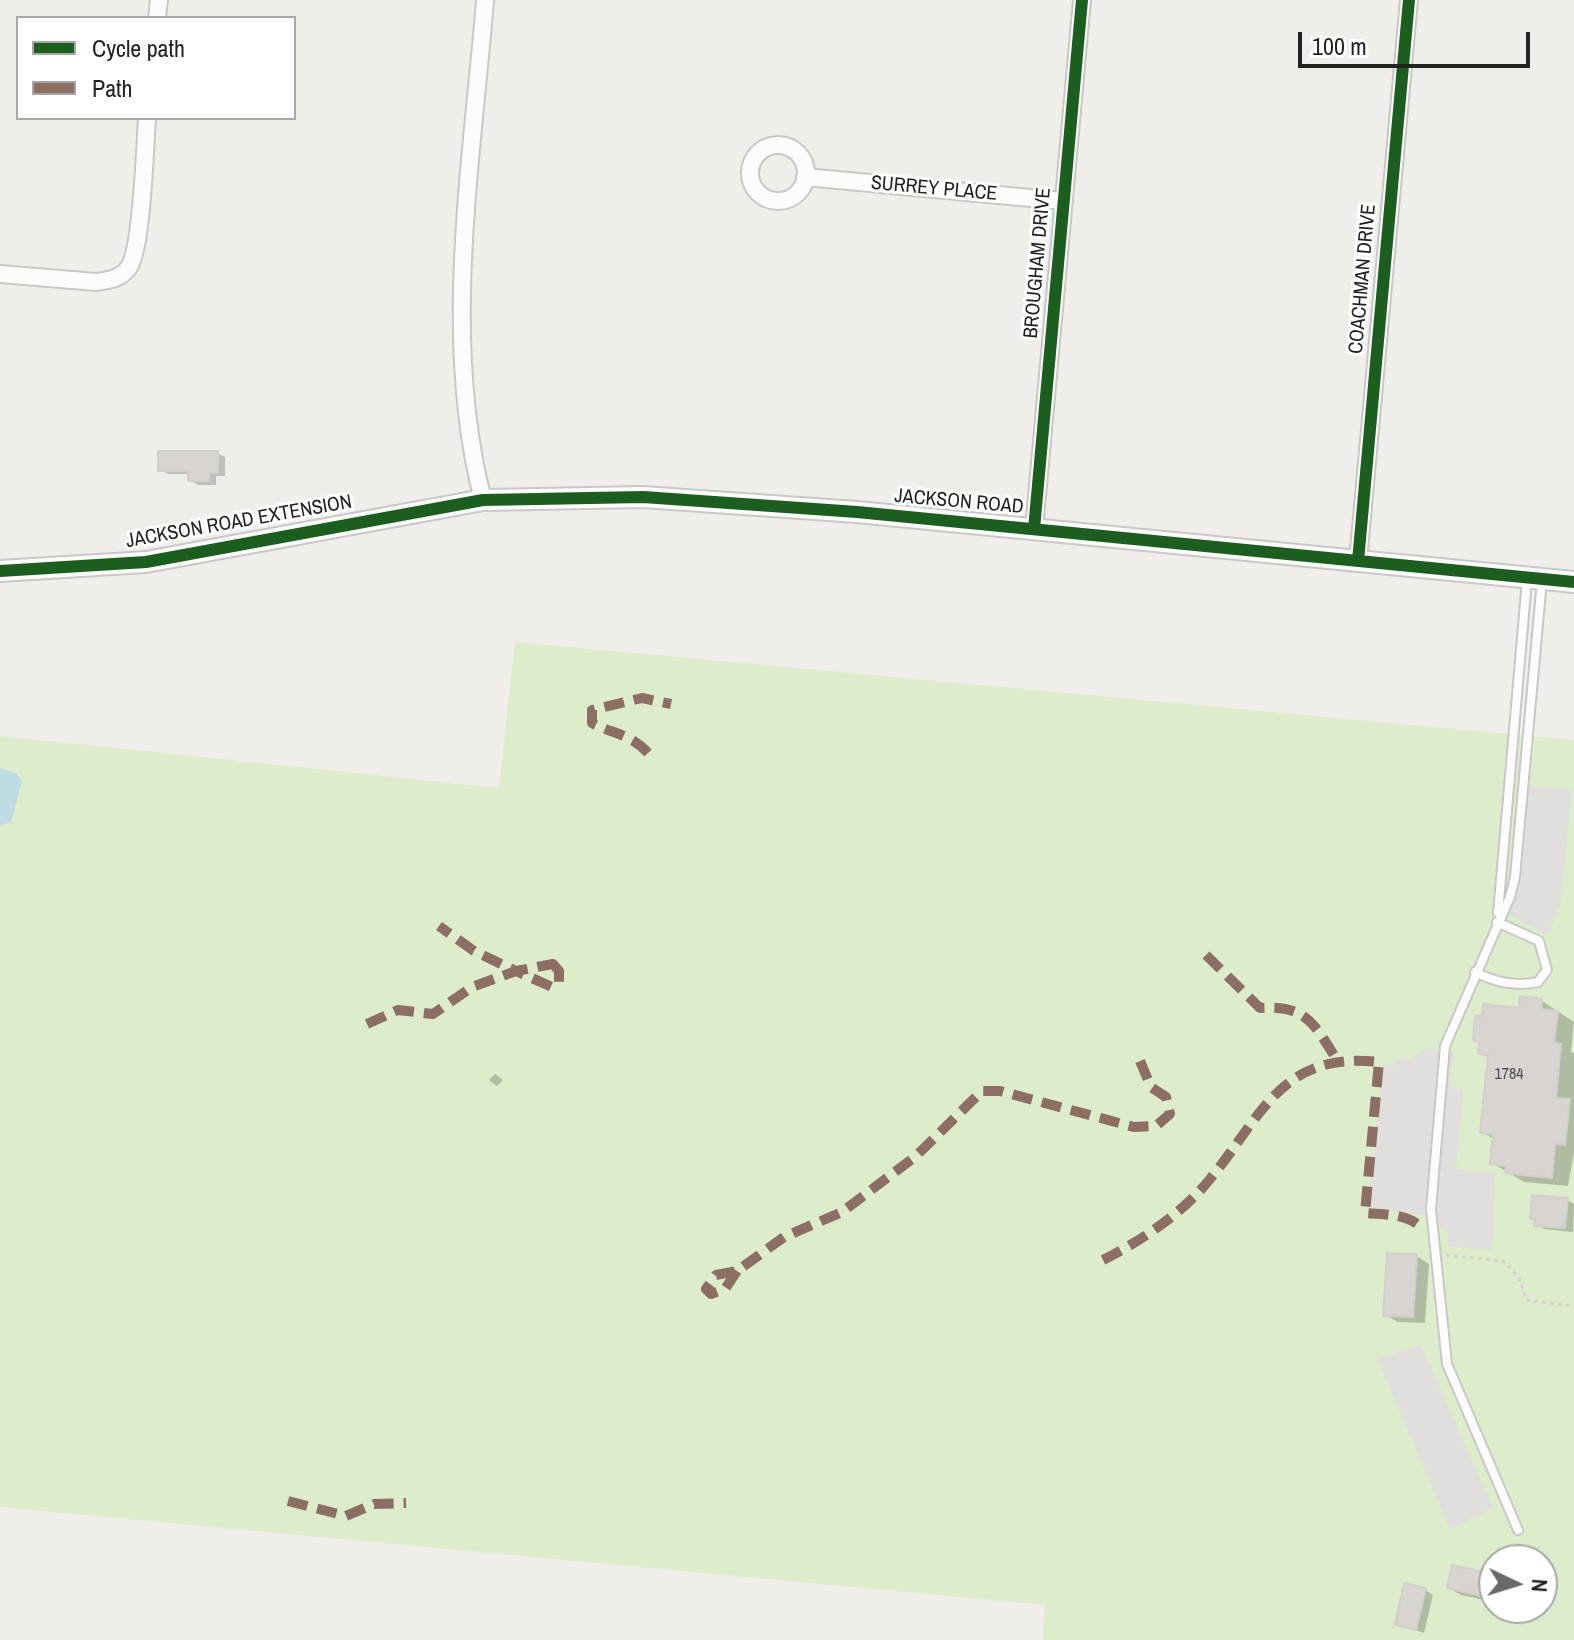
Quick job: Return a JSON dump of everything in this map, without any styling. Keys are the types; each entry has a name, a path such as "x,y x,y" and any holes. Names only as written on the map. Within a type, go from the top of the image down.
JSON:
{"street":[{"path":"483,500 469,441 461,347 485,0"},
{"name":"BROUGHAM DRIVE","path":"1034,529 1082,0"},
{"name":"COACHMAN DRIVE","path":"1358,561 1409,0"},
{"path":"0,274 96,282 121,275 129,267 136,246 147,120"},
{"name":"SURREY PLACE","path":"805,177 1063,201"},
{"name":"JACKSON ROAD","path":"483,500 643,497 1034,529 1574,582"},
{"name":"JACKSON ROAD EXTENSION","path":"0,571 146,562 483,500"}],"lane":[{"path":"1498,920 1534,578"},
{"path":"1518,1530 1447,1364 1431,1209 1445,1046 1510,897 1515,877 1534,578"},
{"path":"1475,972 1494,981 1526,985 1538,982 1547,970 1539,941 1498,920"}],"path":[{"path":"1446,1255 1503,1261 1519,1277 1526,1300 1574,1306"}],"green space":[{"path":"515,642 1574,740 1574,1640 1043,1640 1045,1605 0,1507 0,736 499,788"}],"shaded area":[{"path":"1529,786 1572,789 1561,900 1548,936 1510,915 1519,888"},
{"path":"1425,1048 1454,1051 1450,1088 1462,1089 1463,1093 1456,1169 1495,1173 1492,1250 1448,1247 1448,1232 1422,1215 1368,1209 1383,1064 1395,1065 1396,1058 1411,1060"},
{"path":"1421,1345 1493,1508 1450,1529 1377,1358"}],"water":[{"path":"0,768 16,773 22,782 11,822 0,826"}],"building":[{"path":"158,451 218,451 218,473 209,473 209,481 188,481 188,471 158,471"},
{"path":"1520,996 1542,999 1541,1009 1558,1011 1554,1043 1561,1044 1556,1098 1570,1099 1565,1145 1555,1144 1552,1178 1505,1173 1506,1166 1490,1164 1493,1134 1480,1133 1488,1055 1478,1054 1479,1042 1473,1041 1475,1016 1482,1016 1483,1004 1519,1008"},
{"path":"1532,1195 1568,1198 1565,1228 1534,1226 1535,1219 1530,1219"},
{"path":"1387,1253 1417,1254 1413,1317 1383,1316"},
{"path":"1452,1565 1478,1571 1478,1595 1447,1588"},
{"path":"1404,1583 1426,1588 1416,1630 1395,1625"}],"marked path":[{"path":"648,753 628,738 592,723 592,710 642,698 671,704"},
{"path":"367,1024 398,1010 433,1014 472,987 516,971 474,951 439,926"},
{"path":"1206,955 1260,1008 1289,1010 1308,1019 1337,1060"},
{"path":"553,964 559,971 559,982 552,987 516,971 553,964"},
{"path":"737,1271 725,1289 711,1294 706,1289 716,1275 737,1271 784,1237 842,1212 916,1156 982,1091 1000,1091 1134,1127 1156,1126 1170,1114 1166,1097 1151,1087 1140,1061"},
{"path":"1103,1260 1146,1235 1187,1203 1210,1179 1277,1093 1296,1078 1319,1067 1346,1061 1379,1062 1365,1213 1411,1220 1424,1230"},
{"path":"288,1501 346,1516 374,1504 406,1503"}],"cycle path":[{"path":"1034,529 1082,0"},
{"path":"1358,561 1409,0"},
{"path":"0,571 146,562 483,500 643,497 857,512 1574,582"}]}
